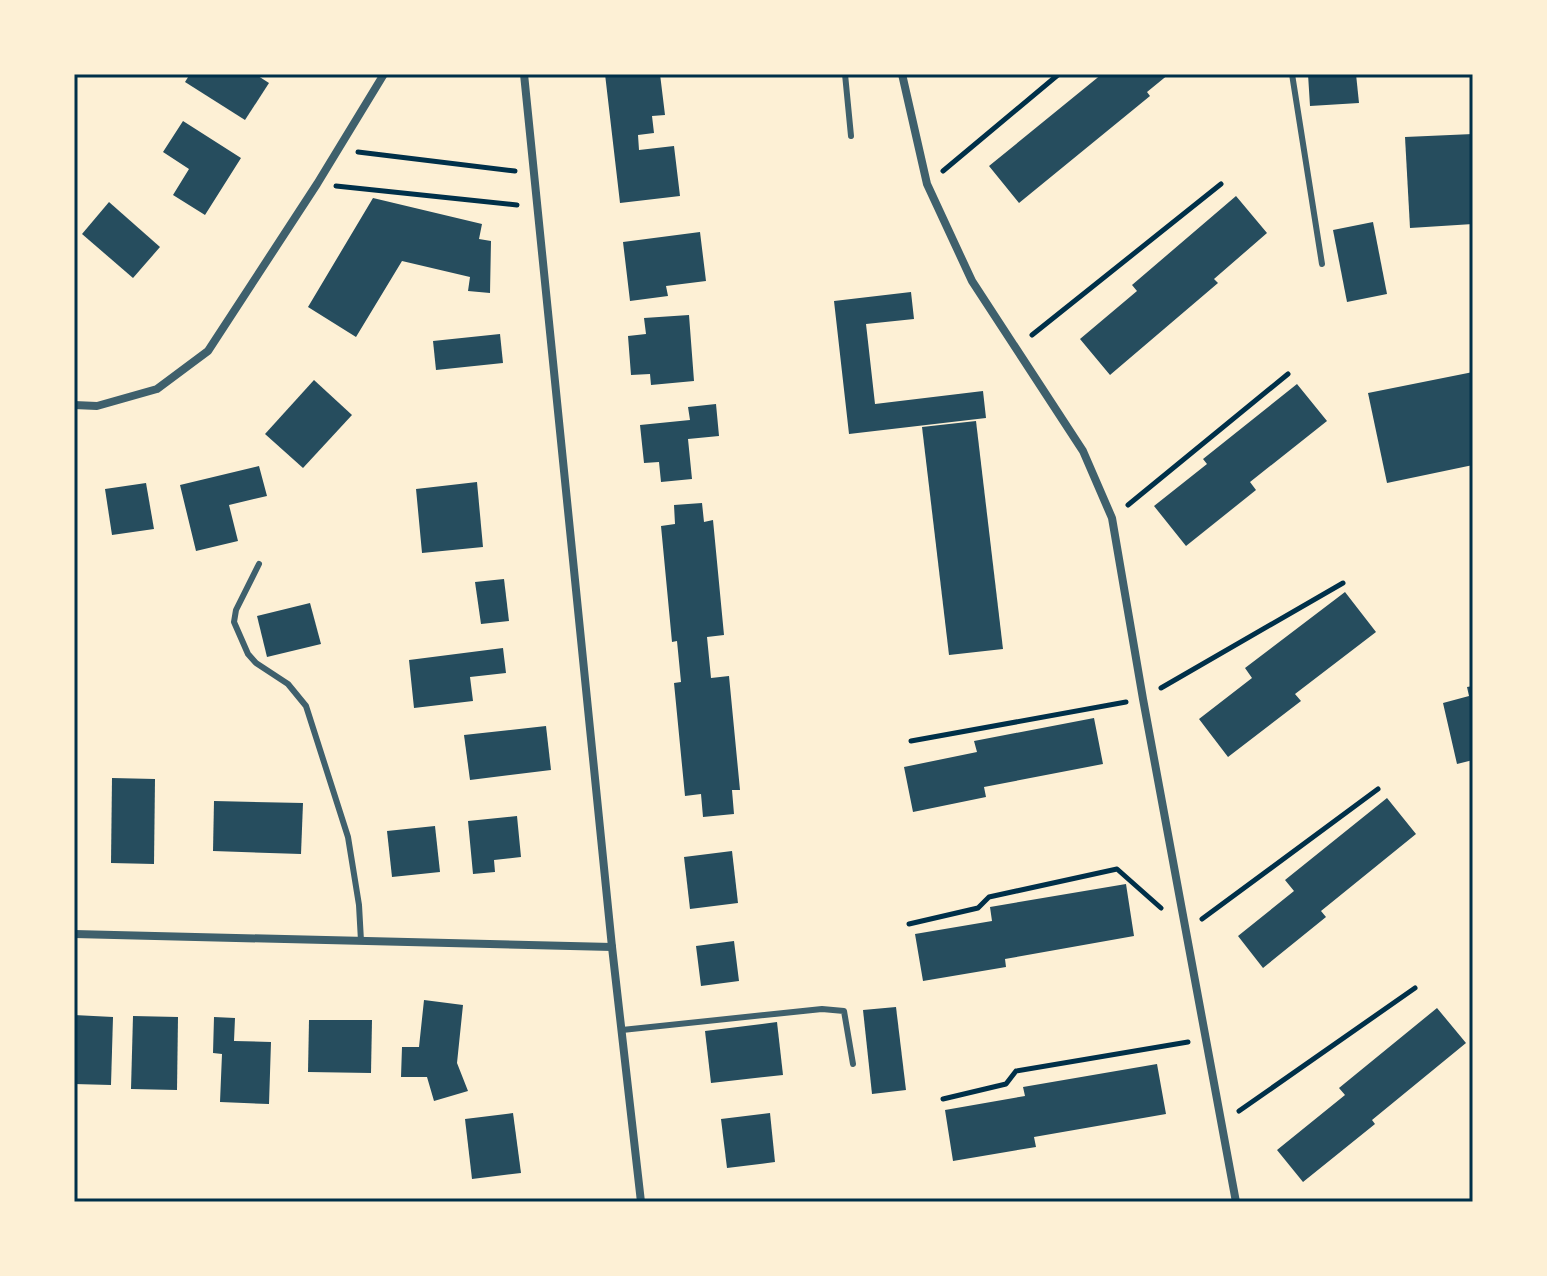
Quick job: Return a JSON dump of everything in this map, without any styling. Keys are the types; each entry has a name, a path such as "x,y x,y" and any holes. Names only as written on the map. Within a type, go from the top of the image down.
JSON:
{"street":[{"path":"74,405 97,406 157,389 208,351 317,184 384,74"},
{"path":"524,74 612,947 641,1202"},
{"path":"902,74 927,184 972,281 1083,451 1112,518 1236,1202"},
{"path":"74,934 612,947"}],"lane":[{"path":"845,74 851,136"},
{"path":"1292,74 1322,264"},
{"path":"259,564 236,610 234,622 248,654 288,684 306,706 348,837 359,905 361,941"},
{"path":"622,1030 822,1009 844,1011 853,1064"}],"path":[{"path":"927,184 1059,74"},
{"path":"337,149 535,173"},
{"path":"317,184 538,207"},
{"path":"1015,349 1221,184"},
{"path":"1112,518 1288,374"},
{"path":"911,741 1143,699 1343,583"},
{"path":"909,924 978,908 989,897 1117,869 1186,931 1378,789"},
{"path":"1222,1122 1415,988"},
{"path":"943,1099 1006,1084 1016,1071 1207,1039"}],"building":[{"path":"190,74 255,74 269,83 245,120 185,82"},
{"path":"605,74 660,74 665,115 652,116 654,133 638,135 639,150 674,146 680,196 620,203"},
{"path":"1102,74 1169,74 1147,92 1150,96 1019,203 989,166"},
{"path":"1308,74 1356,74 1359,103 1310,106"},
{"path":"183,121 241,158 205,215 173,195 189,169 163,152"},
{"path":"1473,134 1473,224 1410,228 1405,137"},
{"path":"1236,196 1267,233 1214,279 1218,283 1110,375 1080,339 1137,291 1132,285"},
{"path":"373,198 482,224 479,239 491,241 490,293 468,291 470,277 402,261 356,337 308,307"},
{"path":"109,202 160,247 133,278 82,234"},
{"path":"1373,222 1387,294 1347,302 1333,230"},
{"path":"700,232 706,281 666,286 668,296 630,301 623,242"},
{"path":"911,292 914,319 866,324 875,404 983,391 986,418 849,434 834,301"},
{"path":"689,315 694,381 651,385 650,374 631,375 628,336 646,334 644,318"},
{"path":"500,334 503,363 436,370 433,341"},
{"path":"1473,372 1473,465 1387,483 1368,393"},
{"path":"314,380 352,415 303,468 265,434"},
{"path":"1297,384 1327,421 1250,482 1256,490 1186,546 1154,506 1207,464 1203,459"},
{"path":"716,404 719,436 688,439 692,479 661,482 659,462 644,463 640,425 690,420 688,407"},
{"path":"976,421 1003,649 949,655 922,427"},
{"path":"259,466 267,496 229,505 238,541 196,551 180,485"},
{"path":"477,482 483,547 422,553 416,489"},
{"path":"146,483 154,529 112,535 105,489"},
{"path":"702,503 704,522 713,520 724,635 707,637 711,678 729,676 740,790 732,790 734,814 703,817 701,794 685,796 674,683 681,682 677,641 672,642 661,526 675,524 674,505"},
{"path":"504,579 509,621 481,624 475,582"},
{"path":"1345,592 1376,632 1295,694 1301,701 1228,757 1199,719 1252,678 1245,668"},
{"path":"310,603 321,644 267,657 257,616"},
{"path":"503,648 506,673 470,677 473,701 414,708 409,660"},
{"path":"1473,686 1473,760 1457,764 1443,703 1469,696 1467,687"},
{"path":"1094,718 1103,764 984,787 986,797 913,812 904,767 977,752 974,741"},
{"path":"546,726 551,770 470,780 464,735"},
{"path":"112,778 155,779 154,864 111,863"},
{"path":"1387,798 1416,834 1321,911 1326,917 1263,968 1238,936 1294,891 1285,880"},
{"path":"214,801 303,803 301,854 213,851"},
{"path":"517,816 521,857 494,860 495,872 473,874 468,821"},
{"path":"435,826 440,872 392,877 387,831"},
{"path":"732,851 738,903 690,909 684,857"},
{"path":"1126,884 1134,936 1005,959 1006,967 923,981 915,934 992,921 990,907"},
{"path":"734,941 739,981 701,986 696,946"},
{"path":"424,1000 463,1005 457,1063 468,1091 434,1101 427,1077 401,1077 402,1047 419,1047"},
{"path":"896,1007 906,1090 872,1094 863,1010"},
{"path":"1437,1008 1466,1043 1372,1120 1375,1124 1303,1182 1277,1150 1345,1095 1339,1088"},
{"path":"74,1015 113,1017 111,1085 74,1084"},
{"path":"133,1016 178,1017 177,1090 131,1089"},
{"path":"214,1017 235,1018 234,1041 271,1042 269,1104 220,1102 222,1054 213,1053"},
{"path":"309,1020 372,1020 371,1073 308,1072"},
{"path":"777,1022 783,1075 711,1083 705,1031"},
{"path":"1157,1064 1166,1114 1034,1137 1036,1147 953,1161 945,1110 1025,1096 1023,1087"},
{"path":"513,1113 521,1173 472,1179 465,1119"},
{"path":"770,1113 775,1162 727,1168 721,1119"}]}
